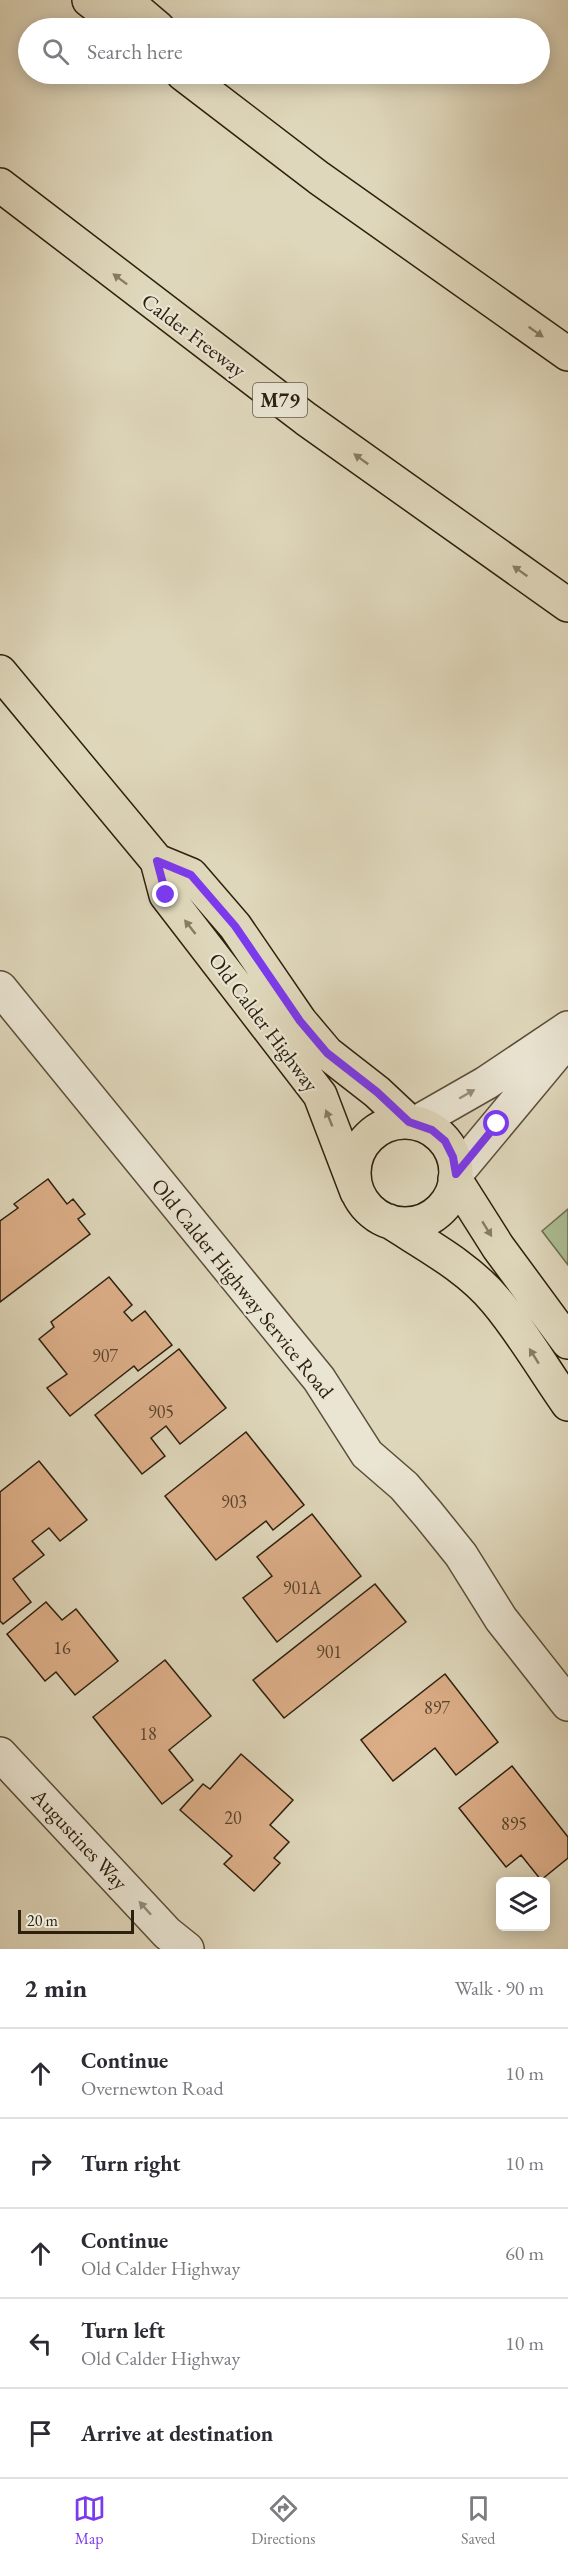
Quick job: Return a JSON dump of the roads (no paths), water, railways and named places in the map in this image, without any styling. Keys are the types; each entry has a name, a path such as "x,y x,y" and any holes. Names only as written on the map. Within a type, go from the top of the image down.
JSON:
{"main road":[{"path":"89,0 112,18"},
{"path":"125,0 146,18"},
{"path":"196,84 319,178 568,354"},
{"path":"223,84 323,169 505,310"},
{"name":"Calder Freeway","path":"0,186 306,419 568,604"},
{"name":"Old Calder Highway","path":"0,672 157,861 166,895 320,1095 357,1192"},
{"name":"Old Calder Highway","path":"157,861 191,875 235,926 300,1021 327,1053 413,1123"},
{"path":"389,1221 404,1224 432,1216 443,1206 451,1193 455,1177 453,1157 445,1141 432,1130 413,1123 392,1123 376,1131 364,1142 356,1158 353,1175 357,1192 376,1214 441,1254 472,1277 496,1300 568,1404"},
{"path":"455,1177 498,1247 568,1342"}],"street":[{"name":"Old Calder Highway Service Road","path":"0,988 319,1379 367,1454 404,1486 428,1514 466,1563 501,1619 568,1704"},
{"path":"413,1123 486,1083 568,1028"},
{"path":"455,1177 568,1039"},
{"name":"Augustines Way","path":"0,1754 168,1933 187,1949"}]}
